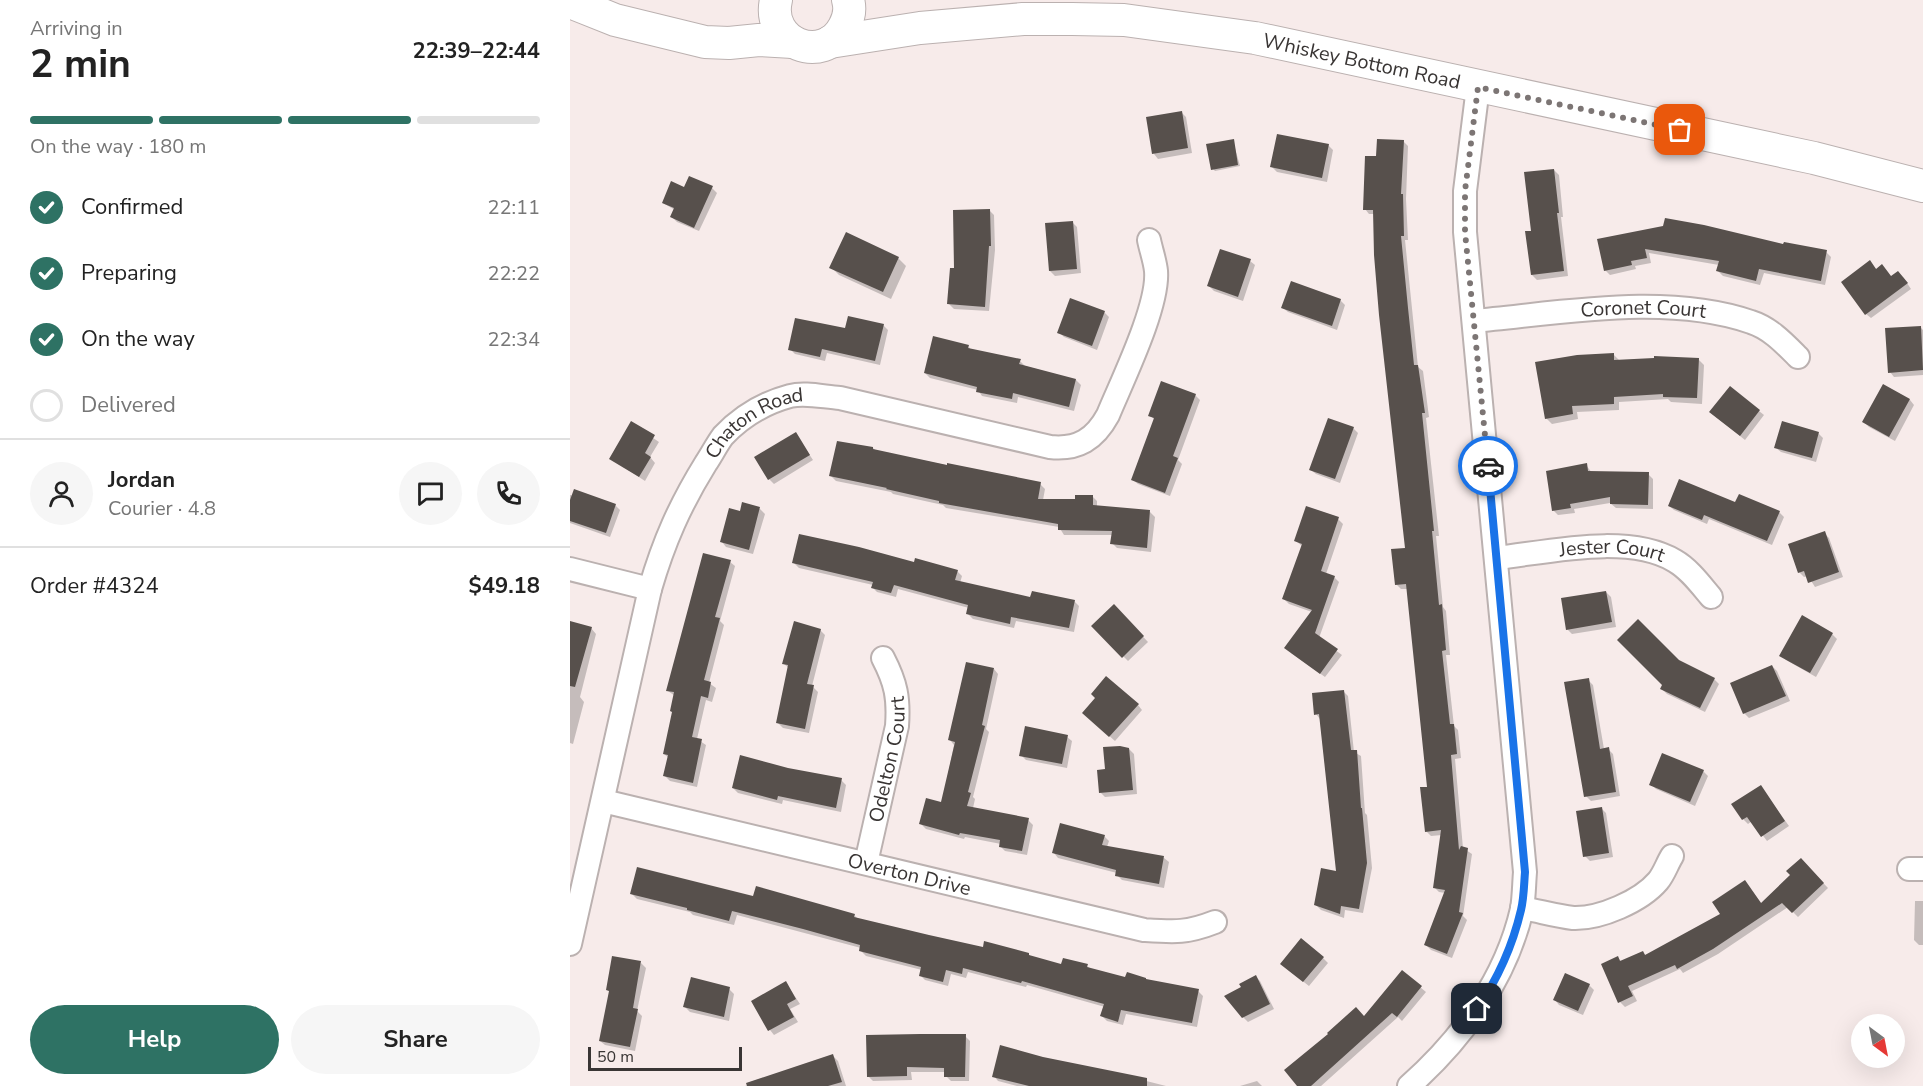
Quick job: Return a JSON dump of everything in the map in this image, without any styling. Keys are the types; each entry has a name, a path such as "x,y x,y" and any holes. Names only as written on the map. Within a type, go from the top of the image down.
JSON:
{"street":[{"path":"672,33 742,22 754,16 774,0"},
{"path":"774,0 776,21 783,33 793,42"},
{"path":"830,42 840,34 848,20 850,6 848,0"},
{"name":"Whiskey Bottom Road","path":"854,0 878,17 920,28"},
{"path":"570,2 615,20 705,42 729,43 759,39 793,42"},
{"name":"Whiskey Bottom Road","path":"793,42 806,47 816,47 830,42 920,28 1023,19 1124,21 1255,38 1866,171 1923,186"},
{"path":"1409,1086 1458,1038 1487,995 1508,951 1522,908 1525,872 1465,232 1465,191 1478,87"},
{"name":"Whiskey Bottom Road","path":"1866,171 1923,168"},
{"name":"Chaton Road","path":"570,944 650,589 662,548 681,507 722,437 743,417 765,405 792,395 840,398 1050,447 1066,449 1079,445 1093,436 1108,415 1150,309 1155,290 1156,272 1149,240"},
{"name":"Coronet Court","path":"1474,321 1634,307 1677,308 1752,322 1773,333 1798,357"},
{"name":"Jester Court","path":"1497,558 1604,546 1633,546 1657,552 1676,561 1711,597"},
{"path":"570,569 650,589"},
{"name":"Odelton Court","path":"866,863 897,726 898,704 894,679 883,658"},
{"name":"Overton Drive","path":"603,801 1144,930 1193,931 1215,922"},
{"path":"1522,908 1575,918 1600,914 1623,906 1642,895 1659,880 1672,856"}],"building":[{"path":"1182,111 1188,148 1152,154 1146,117"},
{"path":"1277,134 1329,144 1322,178 1270,167"},
{"path":"1234,139 1238,165 1211,170 1206,144"},
{"path":"1377,139 1404,140 1401,194 1403,194 1404,236 1401,236 1414,365 1418,365 1425,413 1422,413 1434,531 1432,531 1446,650 1442,651 1450,724 1454,724 1457,754 1451,755 1459,850 1461,846 1468,848 1459,912 1463,913 1447,954 1424,945 1445,890 1433,888 1441,830 1425,832 1420,787 1427,787 1406,584 1395,585 1391,549 1405,548 1379,315 1373,210 1363,210 1365,156 1376,156"},
{"path":"1554,169 1564,271 1531,275 1525,231 1531,231 1524,172"},
{"path":"689,176 713,186 694,228 670,217 674,208 662,203 671,181 684,187"},
{"path":"990,209 991,246 989,246 985,307 947,304 950,268 954,268 953,210"},
{"path":"1665,218 1783,244 1784,242 1827,250 1821,281 1759,269 1756,281 1716,271 1719,261 1645,249 1647,258 1631,261 1632,265 1604,271 1597,239 1663,226"},
{"path":"1073,221 1077,269 1049,271 1045,223"},
{"path":"846,232 899,257 883,292 829,268"},
{"path":"1220,249 1251,259 1238,297 1207,286"},
{"path":"1870,260 1876,269 1882,264 1891,276 1898,271 1908,283 1865,315 1841,282"},
{"path":"1291,281 1341,299 1332,326 1281,308"},
{"path":"1070,298 1105,311 1092,346 1057,333"},
{"path":"848,316 884,324 875,361 822,349 820,357 788,350 795,318 845,328"},
{"path":"1921,326 1923,370 1888,373 1885,328"},
{"path":"933,336 969,345 968,348 1021,359 1019,364 1076,379 1069,407 1013,393 1012,399 976,392 977,387 924,373"},
{"path":"1614,353 1614,360 1654,358 1654,356 1699,358 1697,398 1663,397 1663,394 1614,397 1614,404 1572,406 1573,414 1545,419 1535,362 1577,355"},
{"path":"1161,381 1196,394 1173,456 1178,458 1165,493 1131,480 1154,418 1148,416"},
{"path":"1883,384 1910,399 1889,437 1862,422"},
{"path":"1730,386 1760,410 1740,436 1709,412"},
{"path":"1328,418 1354,427 1335,479 1309,470"},
{"path":"631,421 655,435 645,453 651,457 639,477 609,459"},
{"path":"1782,421 1819,432 1812,458 1774,448"},
{"path":"796,432 810,455 768,480 754,457"},
{"path":"837,441 873,447 873,449 947,465 947,463 1041,482 1038,499 1075,499 1075,495 1093,495 1093,505 1150,510 1147,548 1110,544 1112,531 1058,530 1058,524 939,503 939,501 887,488 829,476"},
{"path":"1587,463 1588,471 1649,472 1648,505 1610,504 1610,497 1570,504 1571,508 1552,511 1546,471"},
{"path":"1679,479 1735,502 1739,494 1780,511 1767,541 1704,515 1702,520 1668,506"},
{"path":"574,489 616,504 606,533 570,521 570,500"},
{"path":"742,502 760,507 749,550 720,542 729,508 740,511"},
{"path":"1306,506 1339,517 1321,571 1335,576 1315,633 1338,649 1320,674 1284,648 1312,610 1282,599 1302,544 1294,541"},
{"path":"1825,531 1839,572 1808,583 1804,571 1798,573 1788,544"},
{"path":"799,534 914,562 915,558 958,570 955,580 1030,597 1032,591 1075,600 1069,628 1011,617 1010,624 966,614 968,605 894,585 891,593 871,588 873,582 792,563"},
{"path":"703,553 731,560 715,617 720,618 704,680 711,682 708,698 701,696 692,737 702,739 693,783 663,776 668,755 663,754 674,692 666,691"},
{"path":"1606,591 1612,622 1566,630 1561,598"},
{"path":"1114,604 1144,636 1122,658 1091,626"},
{"path":"1802,615 1833,633 1810,673 1779,656"},
{"path":"1638,619 1679,660 1715,678 1700,708 1660,689 1662,685 1617,640"},
{"path":"570,621 592,627 575,687 570,686"},
{"path":"794,621 821,629 807,684 814,685 805,729 776,723 788,665 782,664"},
{"path":"966,662 994,668 982,725 985,726 968,792 971,793 967,806 1029,818 1022,851 999,847 1000,840 960,833 959,835 919,824 926,798 941,802 955,742 948,740"},
{"path":"1772,665 1786,696 1743,714 1730,683"},
{"path":"1106,676 1139,704 1109,737 1082,713 1095,698 1091,694"},
{"path":"1589,678 1600,749 1609,747 1616,792 1584,797 1564,682"},
{"path":"1344,690 1351,750 1357,750 1367,863 1359,909 1341,906 1340,914 1314,905 1321,868 1336,871 1319,714 1314,715 1312,693"},
{"path":"1025,726 1068,735 1062,764 1019,756"},
{"path":"1103,747 1129,748 1133,790 1099,793 1097,770 1105,769"},
{"path":"1662,753 1704,770 1690,802 1649,785"},
{"path":"740,755 788,768 842,778 836,808 778,796 777,800 732,788"},
{"path":"1761,785 1785,821 1761,837 1747,817 1742,820 1731,804"},
{"path":"1602,807 1609,853 1583,857 1576,811"},
{"path":"1060,823 1105,835 1102,845 1164,856 1159,884 1115,876 1116,870 1052,853"},
{"path":"1801,858 1824,883 1792,913 1782,903 1713,949 1677,969 1675,965 1628,986 1633,996 1618,1003 1601,964 1618,956 1620,961 1643,951 1645,955 1720,914 1712,902 1745,880 1761,903 1790,875 1786,871"},
{"path":"637,867 753,896 756,886 855,914 854,917 929,935 983,947 984,941 1061,964 1063,958 1125,977 1127,972 1146,979 1199,989 1192,1023 1121,1010 1118,1022 1100,1016 1104,1004 1022,981 1021,983 963,968 962,974 946,970 943,982 919,976 921,967 859,951 860,945 732,911 729,921 630,894"},
{"path":"1301,938 1324,957 1303,982 1280,964"},
{"path":"612,956 641,961 633,1008 638,1009 630,1047 599,1041 609,991 606,990"},
{"path":"1402,970 1422,986 1397,1017 1392,1013 1311,1086 1297,1086 1284,1070 1328,1034 1356,1007 1364,1016"},
{"path":"1565,973 1590,984 1578,1011 1553,1000"},
{"path":"1256,975 1270,1004 1242,1018 1224,996 1241,987 1239,984"},
{"path":"691,977 730,987 724,1017 683,1007"},
{"path":"786,981 796,999 787,1004 794,1017 768,1031 751,1001"},
{"path":"966,1034 965,1077 944,1077 944,1068 907,1067 907,1076 867,1077 866,1035"},
{"path":"1000,1045 1043,1057 1147,1078 1147,1086 1029,1086 992,1077"},
{"path":"833,1054 842,1082 828,1086 747,1086 746,1083"}],"way so far":[{"path":"1488,466 1465,232 1465,191 1478,87 1680,130"}],"route":[{"path":"1477,1009 1487,995 1508,951 1522,908 1525,872 1488,466"}]}
